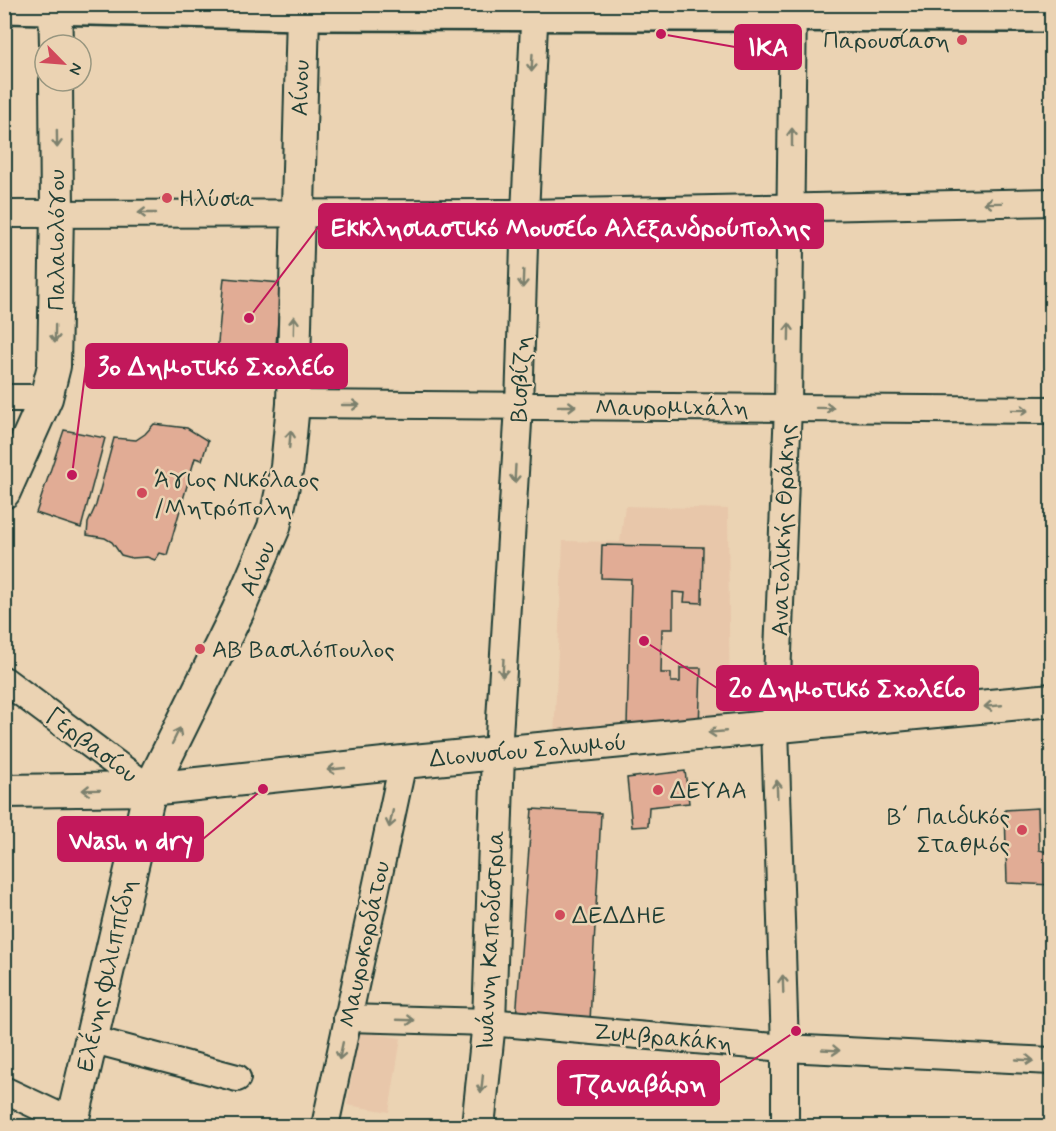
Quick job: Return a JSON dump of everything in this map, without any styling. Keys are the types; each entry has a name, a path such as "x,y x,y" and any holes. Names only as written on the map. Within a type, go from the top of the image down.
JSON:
{"main road":[{"path":"4,6 534,10 793,9 1052,15"}],"street":[{"path":"56,5 56,33"},
{"name":"Αίνου","path":"150,789 238,611 274,527 287,467 293,404 303,9"},
{"name":"Ανατολικής Θράκης","path":"785,1126 785,1048 775,727 788,407 793,9"},
{"name":"Βισβίζη","path":"498,753 519,406 534,10"},
{"name":"Παλαιολόγου","path":"4,492 51,382 55,350 56,93"},
{"path":"4,214 525,213 1052,202"},
{"path":"4,398 46,398"},
{"name":"Μαυρομιχάλη","path":"293,404 1052,410"},
{"name":"Γερβασίου","path":"4,680 150,789"},
{"name":"Διονυσίου Σολωμού","path":"4,791 150,789 403,762 1052,700"},
{"name":"Ιωάννη Καποδίστρια","path":"478,1126 489,1022 498,753"},
{"name":"Μαυροκορδάτου","path":"325,1126 403,762"},
{"name":"Ελένης Φιλιππίδη","path":"72,1124 150,789"},
{"name":"Ζυμβρακάκη","path":"347,1018 489,1022 785,1048 1052,1061"},
{"path":"90,1039 237,1078"},
{"path":"4,1090 72,1124"}],"shaded area":[{"path":"625,506 728,509 730,739 553,760 563,541 620,542"},
{"path":"359,1031 401,1038 389,1112 347,1105"}],"building":[{"path":"224,278 281,283 275,358 217,353"},
{"name":"Άγιος Νικόλαος /Μητρόπολη","path":"154,424 187,428 208,441 202,460 195,458 167,555 160,553 155,560 147,557 132,558 121,555 112,542 105,538 87,535 88,523 96,505 114,438 136,440"},
{"path":"64,430 105,438 81,528 36,513"},
{"path":"602,545 703,547 702,603 684,602 685,593 673,592 673,629 662,629 661,673 671,673 671,682 680,682 680,668 701,668 699,728 627,726 631,579 601,578"},
{"name":"ΔΕΥΑΑ","path":"685,771 689,803 649,807 648,826 632,827 627,778"},
{"name":"Β΄Παιδικός Σταθμός","path":"1038,808 1039,850 1052,853 1052,885 1007,883 1005,810"},
{"name":"ΔΕΔΔΗΕ","path":"532,809 601,813 590,1021 516,1018"}],"place":[{"name":"ΙΚΑ","path":"661,34"},
{"name":"Παρουσίαση","path":"962,40"},
{"name":"Ηλύσια","path":"167,198"},
{"name":"Εκκλησιαστικό Μουσείο Αλεξανδρούπολης","path":"249,318"},
{"name":"3ο Δημοτικό Σχολείο","path":"72,475"},
{"name":"Άγιος Νικόλαος /Μητρόπολη","path":"142,493"},
{"name":"2o Δημοτικό Σχολείο","path":"644,641"},
{"name":"ΑΒ Βασιλόπουλος","path":"200,649"},
{"name":"Wash n dry","path":"263,789"},
{"name":"ΔΕΥΑΑ","path":"658,790"},
{"name":"Β΄Παιδικός Σταθμός","path":"1022,830"},
{"name":"ΔΕΔΔΗΕ","path":"560,915"},
{"name":"Τζαναβάρη","path":"796,1031"}]}
